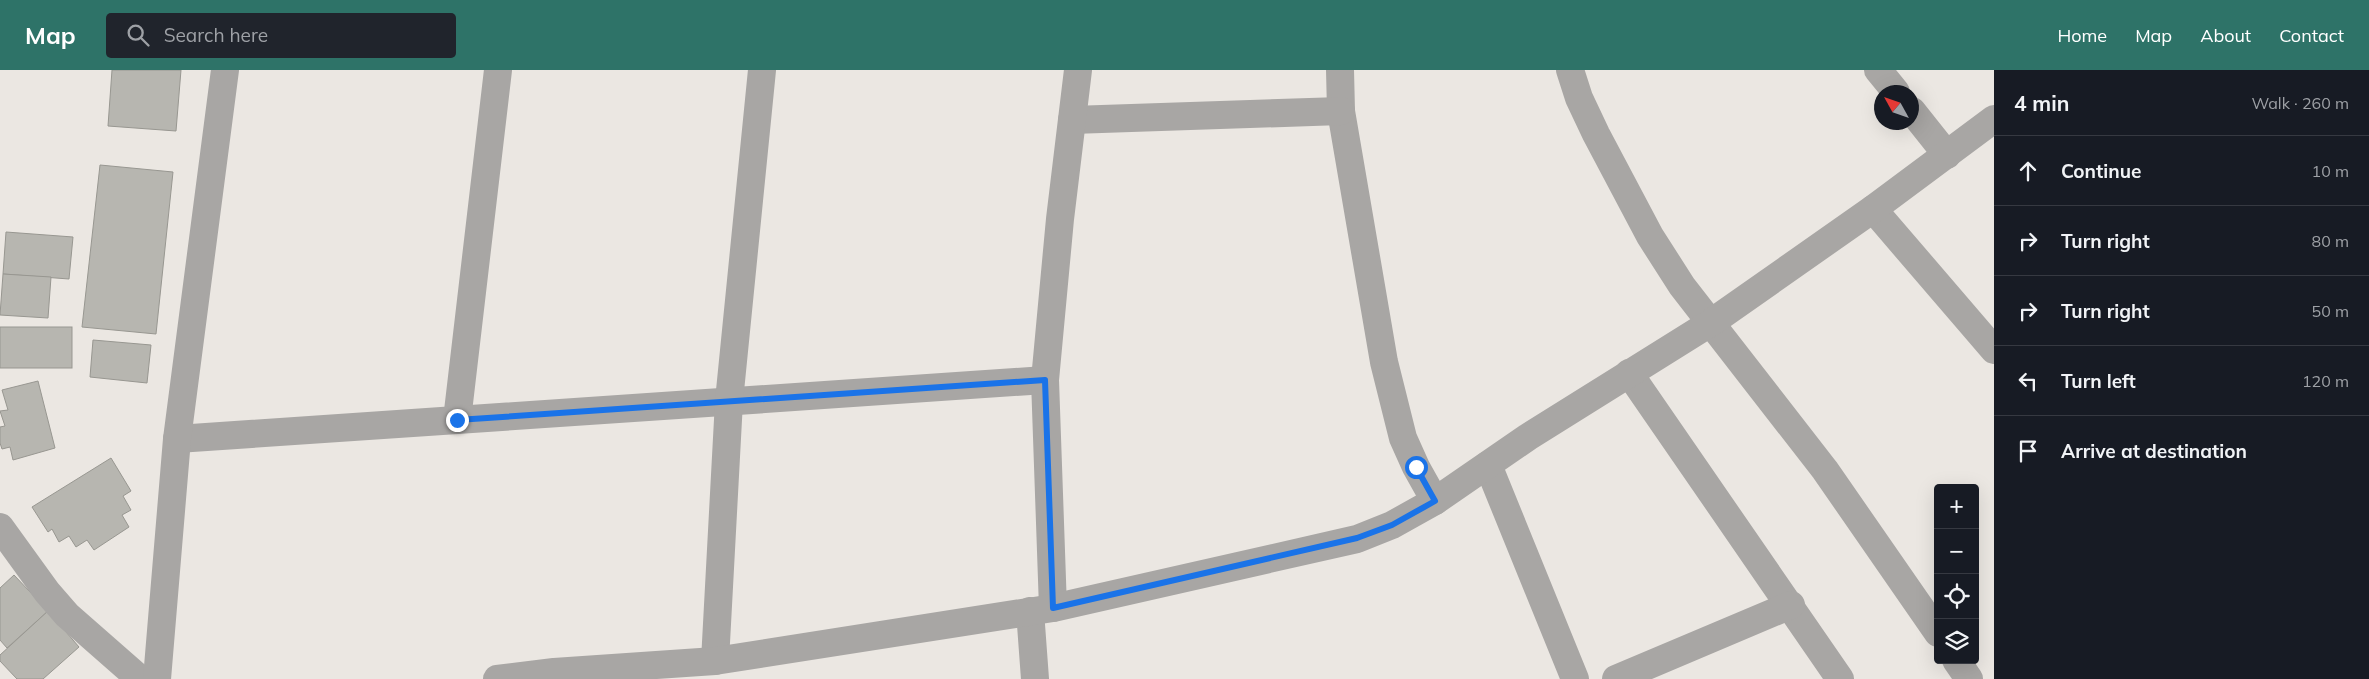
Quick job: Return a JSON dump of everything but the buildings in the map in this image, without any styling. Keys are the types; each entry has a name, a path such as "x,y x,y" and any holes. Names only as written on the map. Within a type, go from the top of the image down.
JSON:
{"street":[{"path":"157,679 177,439 225,70"},
{"path":"457,420 498,70"},
{"path":"715,662 729,401 762,70"},
{"path":"1035,679 1042,610 1045,380 1078,70"},
{"path":"1340,70 1341,111 1384,362 1403,438 1416,467 1435,501"},
{"path":"1570,70 1579,98 1596,134 1650,236 1682,286 1712,322 1825,470 1934,627"},
{"path":"1878,70 1890,85"},
{"path":"1072,120 1341,111"},
{"path":"496,679 554,672 715,662 1042,610 1357,538 1392,525 1435,501 1488,464 1712,322 1873,209 1994,119"},
{"path":"1919,120 1947,155"},
{"path":"1873,209 1994,350"},
{"path":"1629,373 1840,679"},
{"path":"177,439 1045,380"},
{"path":"1488,464 1574,679"},
{"path":"0,527 67,615 140,679"},
{"path":"1616,679 1790,605"},
{"path":"1959,664 1969,679"}],"route":[{"path":"457,420 1045,380 1053,608 1357,538 1392,525 1435,501 1416,467"}]}
